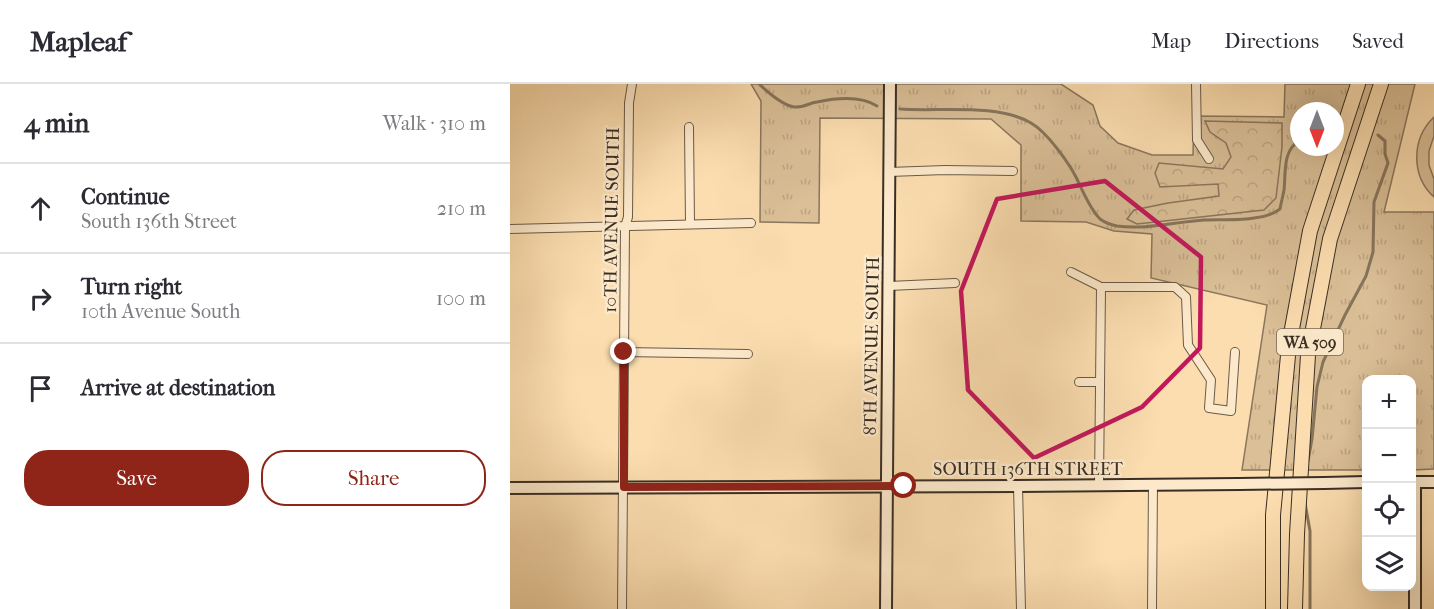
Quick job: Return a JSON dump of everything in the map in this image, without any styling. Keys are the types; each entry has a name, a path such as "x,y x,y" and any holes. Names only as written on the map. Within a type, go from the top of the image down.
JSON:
{"highway":[{"name":"WA 509","path":"1273,609 1274,515 1289,345 1310,231 1358,84"},
{"name":"WA 509","path":"1295,609 1297,534 1308,355 1330,239 1381,84"}],"street":[{"name":"10TH AVENUE SOUTH","path":"622,609 625,227 628,218 632,84"},
{"name":"8TH AVENUE SOUTH","path":"886,609 890,84"},
{"path":"1196,84 1197,140 1209,159"},
{"path":"689,127 690,224"},
{"path":"889,172 1013,171"},
{"path":"510,230 752,223"},
{"path":"1071,272 1101,287 1175,288 1186,297 1188,345 1210,380 1209,408 1230,411 1235,352"},
{"path":"889,286 955,283"},
{"path":"1099,485 1101,287"},
{"path":"624,352 748,354"},
{"path":"1079,382 1100,382"},
{"path":"1416,482 1434,482"},
{"name":"SOUTH 136TH STREET","path":"510,488 1362,483"},
{"path":"1413,483 1415,609"},
{"path":"1152,609 1153,484"},
{"path":"1018,486 1021,609"}],"highlighted area":[{"path":"1105,181 1201,257 1200,348 1142,407 1034,458 968,390 961,291 997,199"}],"green space":[{"path":"751,84 1061,84 1093,105 1100,126 1118,143 1152,155 1193,155 1194,116 1284,117 1285,84 1415,84 1384,212 1434,212 1434,469 1416,470 1416,375 1362,375 1362,470 1242,470 1267,305 1151,278 1152,234 1114,231 1086,222 1021,221 1021,145 991,119 820,118 819,223 760,222 761,101"},
{"path":"1434,117 1434,136 1429,151 1429,165 1434,179 1434,197 1421,179 1417,157 1421,136"},
{"path":"1205,121 1282,123 1282,147 1276,198 1264,210 1137,224 1127,219 1134,210 1219,196 1218,184 1160,187 1155,173 1159,163 1223,169 1231,157 1226,143 1210,132"}],"waterway":[{"path":"759,84 780,101 794,107 848,98 863,100 877,106"},
{"path":"900,109 985,111 1002,113 1031,123 1044,133 1063,157 1096,215 1117,226 1248,219 1274,213 1280,209 1287,157 1290,151"},
{"path":"1308,461 1317,387 1323,362 1366,276 1373,252 1374,202 1388,163 1385,141 1378,135"},
{"path":"1305,503 1310,531 1310,609"}],"route":[{"path":"624,352 624,487 904,486"}]}
